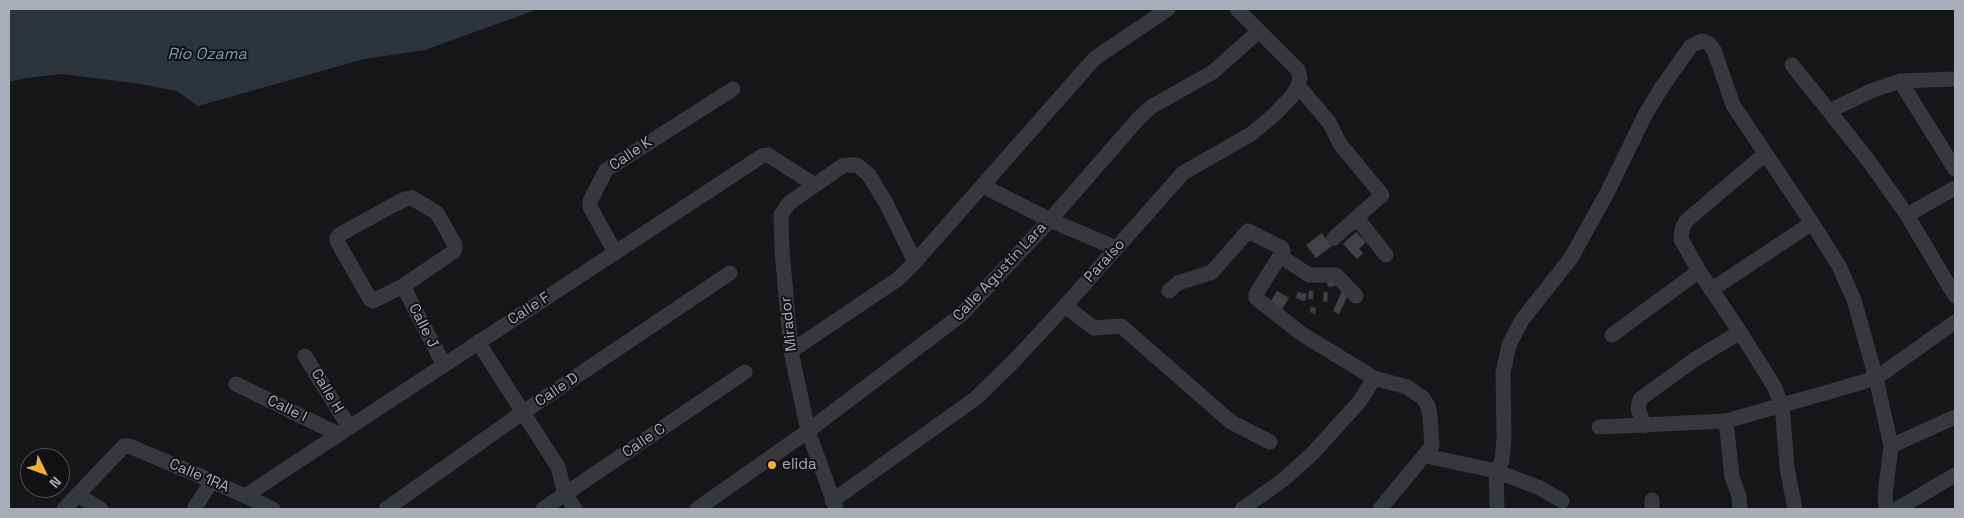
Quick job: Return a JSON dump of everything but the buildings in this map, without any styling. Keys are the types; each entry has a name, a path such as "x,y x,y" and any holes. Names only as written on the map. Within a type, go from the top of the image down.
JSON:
{"street":[{"path":"791,351 892,284 915,262 1095,58 1168,9"},
{"path":"1237,9 1294,65 1300,78 1298,86 1328,122 1340,144 1382,194 1334,238"},
{"name":"Calle Agustín Lara","path":"697,509 808,431 961,316 1050,220 1145,112 1213,72 1259,31"},
{"path":"1497,509 1496,471 1502,461 1504,438 1503,373 1509,345 1522,320 1571,258 1607,193 1645,115 1691,46 1702,41 1708,43 1714,50 1733,105 1812,222 1838,266 1854,300 1876,378 1891,446 1885,495 1886,509"},
{"path":"1792,65 1868,160 1907,215 1955,296"},
{"path":"1829,111 1871,91 1900,82 1955,78"},
{"path":"1900,82 1955,169"},
{"name":"Paraíso","path":"834,505 976,398 1013,362 1065,306 1187,170 1242,140 1258,128 1284,104 1298,86"},
{"name":"Calle K","path":"616,252 590,206 590,201 606,170 734,89"},
{"path":"1765,154 1686,221 1682,229 1681,239 1711,290 1774,386 1782,405 1787,468 1795,509"},
{"name":"Calle F","path":"244,496 762,156 768,156 815,185"},
{"name":"Mirador","path":"834,505 808,431 791,351 782,250 781,215 788,203 844,165 857,165 869,175 915,262"},
{"path":"983,186 1050,220 1116,248"},
{"path":"1907,215 1955,188"},
{"path":"412,198 437,212 455,244 455,248 453,252 403,286 376,300 370,299 337,241 339,235 405,199 412,198"},
{"path":"1357,218 1386,255"},
{"path":"1711,290 1812,222"},
{"path":"1169,291 1178,283 1212,272 1248,231 1282,248 1280,256 1256,294 1256,298 1302,334 1374,378 1407,387 1426,402 1430,416 1432,446 1426,456 1380,509"},
{"path":"1280,256 1308,275 1337,276 1356,296"},
{"path":"1612,336 1699,271"},
{"name":"Calle D","path":"386,509 522,413 730,273"},
{"name":"Calle J","path":"403,286 444,365"},
{"path":"1065,306 1094,328 1121,326 1231,422 1270,442"},
{"path":"1599,427 1726,421 1876,378 1955,322"},
{"path":"1645,426 1638,408 1640,399 1694,360 1740,332"},
{"path":"478,342 558,467 565,494 575,509"},
{"name":"Calle H","path":"306,356 344,431"},
{"name":"Calle C","path":"543,509 745,372"},
{"path":"1242,509 1283,480 1312,454 1360,401 1374,378"},
{"name":"Calle I","path":"236,384 344,431"},
{"path":"1891,446 1955,417"},
{"path":"1726,421 1732,477 1739,496 1740,509"},
{"name":"Calle 1RA","path":"78,495 124,446 129,446 273,509"},
{"path":"1426,456 1496,471 1540,488 1562,501"},
{"path":"1897,509 1955,475"},
{"path":"194,509 212,481"},
{"path":"64,509 78,495 101,509"}],"water":[{"name":"Río Ozama","path":"9,9 538,9 425,50 364,59 198,106 177,91 134,83 63,74 25,78 9,82"}],"place":[{"name":"elida","path":"772,465"}]}
